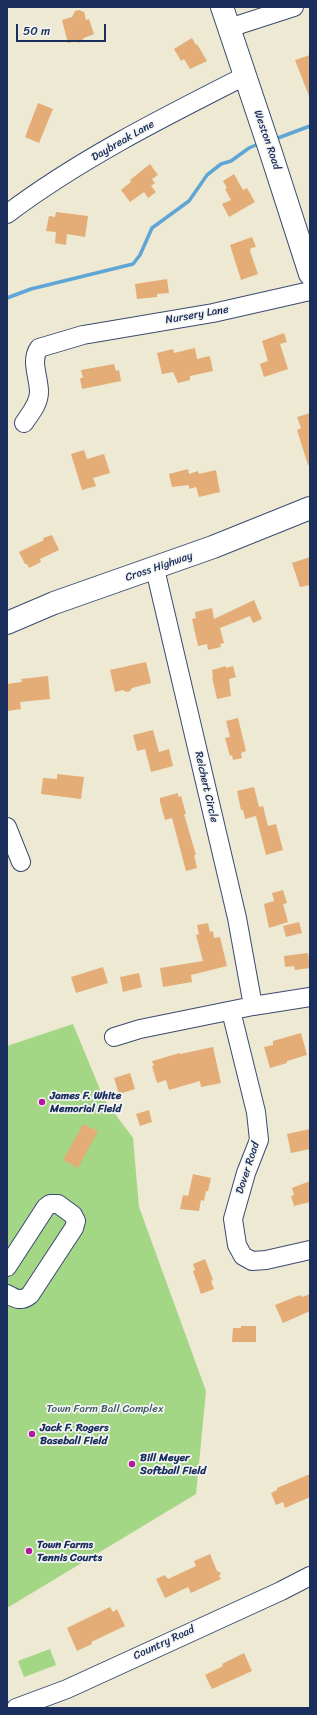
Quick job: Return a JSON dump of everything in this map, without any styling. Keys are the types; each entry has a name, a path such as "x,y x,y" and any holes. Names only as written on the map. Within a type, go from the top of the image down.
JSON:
{"main road":[{"name":"Weston Road","path":"222,7 310,274"},
{"name":"Cross Highway","path":"7,623 54,603 155,569 214,547 310,508"}],"street":[{"path":"229,28 294,7"},
{"name":"Daybreak Lane","path":"7,214 67,173 178,110 245,76"},
{"name":"Nursery Lane","path":"24,423 37,404 39,392 35,362 36,353 39,348 83,335 213,314 310,291"},
{"name":"Reichert Circle","path":"155,569 237,918 253,1006"},
{"path":"7,827 21,862"},
{"path":"114,1037 140,1029 253,1006 310,997"},
{"name":"Dover Road","path":"231,1011 256,1112 259,1140 246,1174 233,1219 237,1245 243,1256 252,1261 266,1260 310,1250"},
{"path":"7,1267 46,1207 50,1204 58,1204 73,1215 76,1221 74,1228 30,1295 25,1299 17,1300 7,1294"},
{"name":"Country Road","path":"16,1708 67,1689 281,1591 310,1576"}],"green space":[{"name":"Town Farm Ball Complex","path":"73,1024 104,1099 133,1138 139,1207 206,1391 196,1494 7,1608 7,1046"},
{"path":"50,1649 56,1665 24,1677 18,1661"}],"building":[{"path":"79,10 84,12 86,20 89,19 94,34 84,38 80,43 76,41 68,43 62,20 72,17 75,11"},
{"path":"192,38 207,61 190,69 184,59 181,61 174,49"},
{"path":"310,55 310,96 309,96 295,60"},
{"path":"38,103 53,109 39,143 25,137"},
{"path":"150,164 158,175 152,179 155,183 151,186 156,192 148,198 144,192 130,202 121,190 131,182 130,180"},
{"path":"234,174 243,190 247,188 255,202 229,217 222,204 231,200 225,189 227,188 223,181"},
{"path":"56,212 88,216 85,237 67,234 66,245 55,243 56,232 46,231 49,216 55,217"},
{"path":"252,237 256,247 251,248 250,251 258,274 241,280 230,245"},
{"path":"167,279 169,293 157,294 157,297 137,299 135,284"},
{"path":"284,333 287,342 280,344 288,369 264,377 260,364 268,361 262,341"},
{"path":"195,348 197,359 210,357 213,371 190,376 190,380 178,383 173,372 162,374 157,353 173,349 174,353"},
{"path":"114,364 116,371 119,370 121,381 82,389 80,378 83,378 81,370"},
{"path":"310,413 310,464 308,465 297,430 301,428 297,417"},
{"path":"84,450 87,459 104,454 110,473 93,478 96,486 82,490 71,454"},
{"path":"188,469 189,474 198,471 199,474 216,470 220,492 199,497 196,487 189,489 189,485 172,487 169,474"},
{"path":"52,535 59,550 40,559 41,562 29,568 27,564 25,564 19,552 44,540 43,538"},
{"path":"310,557 310,585 300,587 292,563"},
{"path":"254,600 262,619 253,623 250,616 220,628 224,643 220,644 221,647 208,650 207,644 198,646 192,619 196,618 195,612 212,608 214,619"},
{"path":"146,662 151,683 132,688 130,691 126,692 123,690 115,692 110,670"},
{"path":"226,666 226,668 233,666 236,677 229,679 231,696 217,699 212,670"},
{"path":"48,676 50,699 20,702 21,709 7,711 7,684 22,682 21,679"},
{"path":"238,718 246,751 241,753 242,758 233,760 232,755 230,756 225,738 230,737 226,721"},
{"path":"153,730 159,752 169,749 173,766 151,772 145,749 137,751 133,735"},
{"path":"57,774 84,777 81,799 41,794 43,778 57,779"},
{"path":"254,787 259,807 263,806 268,826 276,824 283,850 266,855 256,816 245,819 243,810 241,810 237,791"},
{"path":"178,793 178,797 181,796 186,814 184,814 196,855 194,855 197,868 186,871 172,818 165,820 160,802 160,798"},
{"path":"283,890 287,903 283,904 288,922 269,928 264,904 274,901 272,893"},
{"path":"299,922 302,933 286,937 283,926"},
{"path":"208,923 210,932 213,931 214,938 220,937 227,966 191,975 192,982 163,987 160,968 203,961 196,935 199,934 197,925"},
{"path":"308,953 310,968 295,970 294,966 285,967 284,956"},
{"path":"103,967 108,983 76,993 71,977"},
{"path":"139,973 142,987 123,992 120,977"},
{"path":"301,1033 307,1055 270,1068 264,1047 273,1045 273,1041"},
{"path":"213,1047 221,1083 201,1087 200,1081 169,1090 166,1080 157,1083 152,1061 180,1053"},
{"path":"130,1073 135,1089 119,1094 114,1078"},
{"path":"149,1110 152,1122 140,1126 136,1114"},
{"path":"83,1124 98,1131 78,1168 63,1160"},
{"path":"310,1129 310,1149 291,1153 287,1134"},
{"path":"193,1174 211,1178 204,1201 201,1200 199,1211 180,1209 183,1195 188,1196"},
{"path":"310,1181 310,1202 294,1206 291,1196 294,1195 292,1188"},
{"path":"205,1259 213,1280 211,1281 214,1289 201,1294 193,1271 195,1270 193,1264"},
{"path":"310,1294 310,1311 283,1323 275,1305 300,1295 302,1297"},
{"path":"241,1326 256,1326 256,1342 232,1342 233,1328 241,1328"},
{"path":"310,1474 310,1497 285,1508 283,1502 276,1505 271,1493 277,1490 277,1488"},
{"path":"210,1554 217,1571 221,1573 219,1576 221,1579 191,1593 188,1587 165,1598 156,1579 165,1575 168,1579 196,1566 194,1561"},
{"path":"110,1607 113,1612 117,1609 125,1626 91,1642 92,1644 77,1651 67,1628"},
{"path":"244,1653 252,1671 212,1689 205,1675 223,1666 222,1664"}],"waterway":[{"path":"278,138 310,126"},
{"path":"7,298 31,289 133,264 140,255 152,228 189,201 207,175 221,164 231,161 249,148 256,145"}],"place":[{"name":"James F. White Memorial Field","path":"42,1102"},
{"name":"Jack F. Rogers Baseball Field","path":"32,1434"},
{"name":"Bill Meyer Softball Field","path":"132,1464"},
{"name":"Town Farms Tennis Courts","path":"29,1551"}]}
